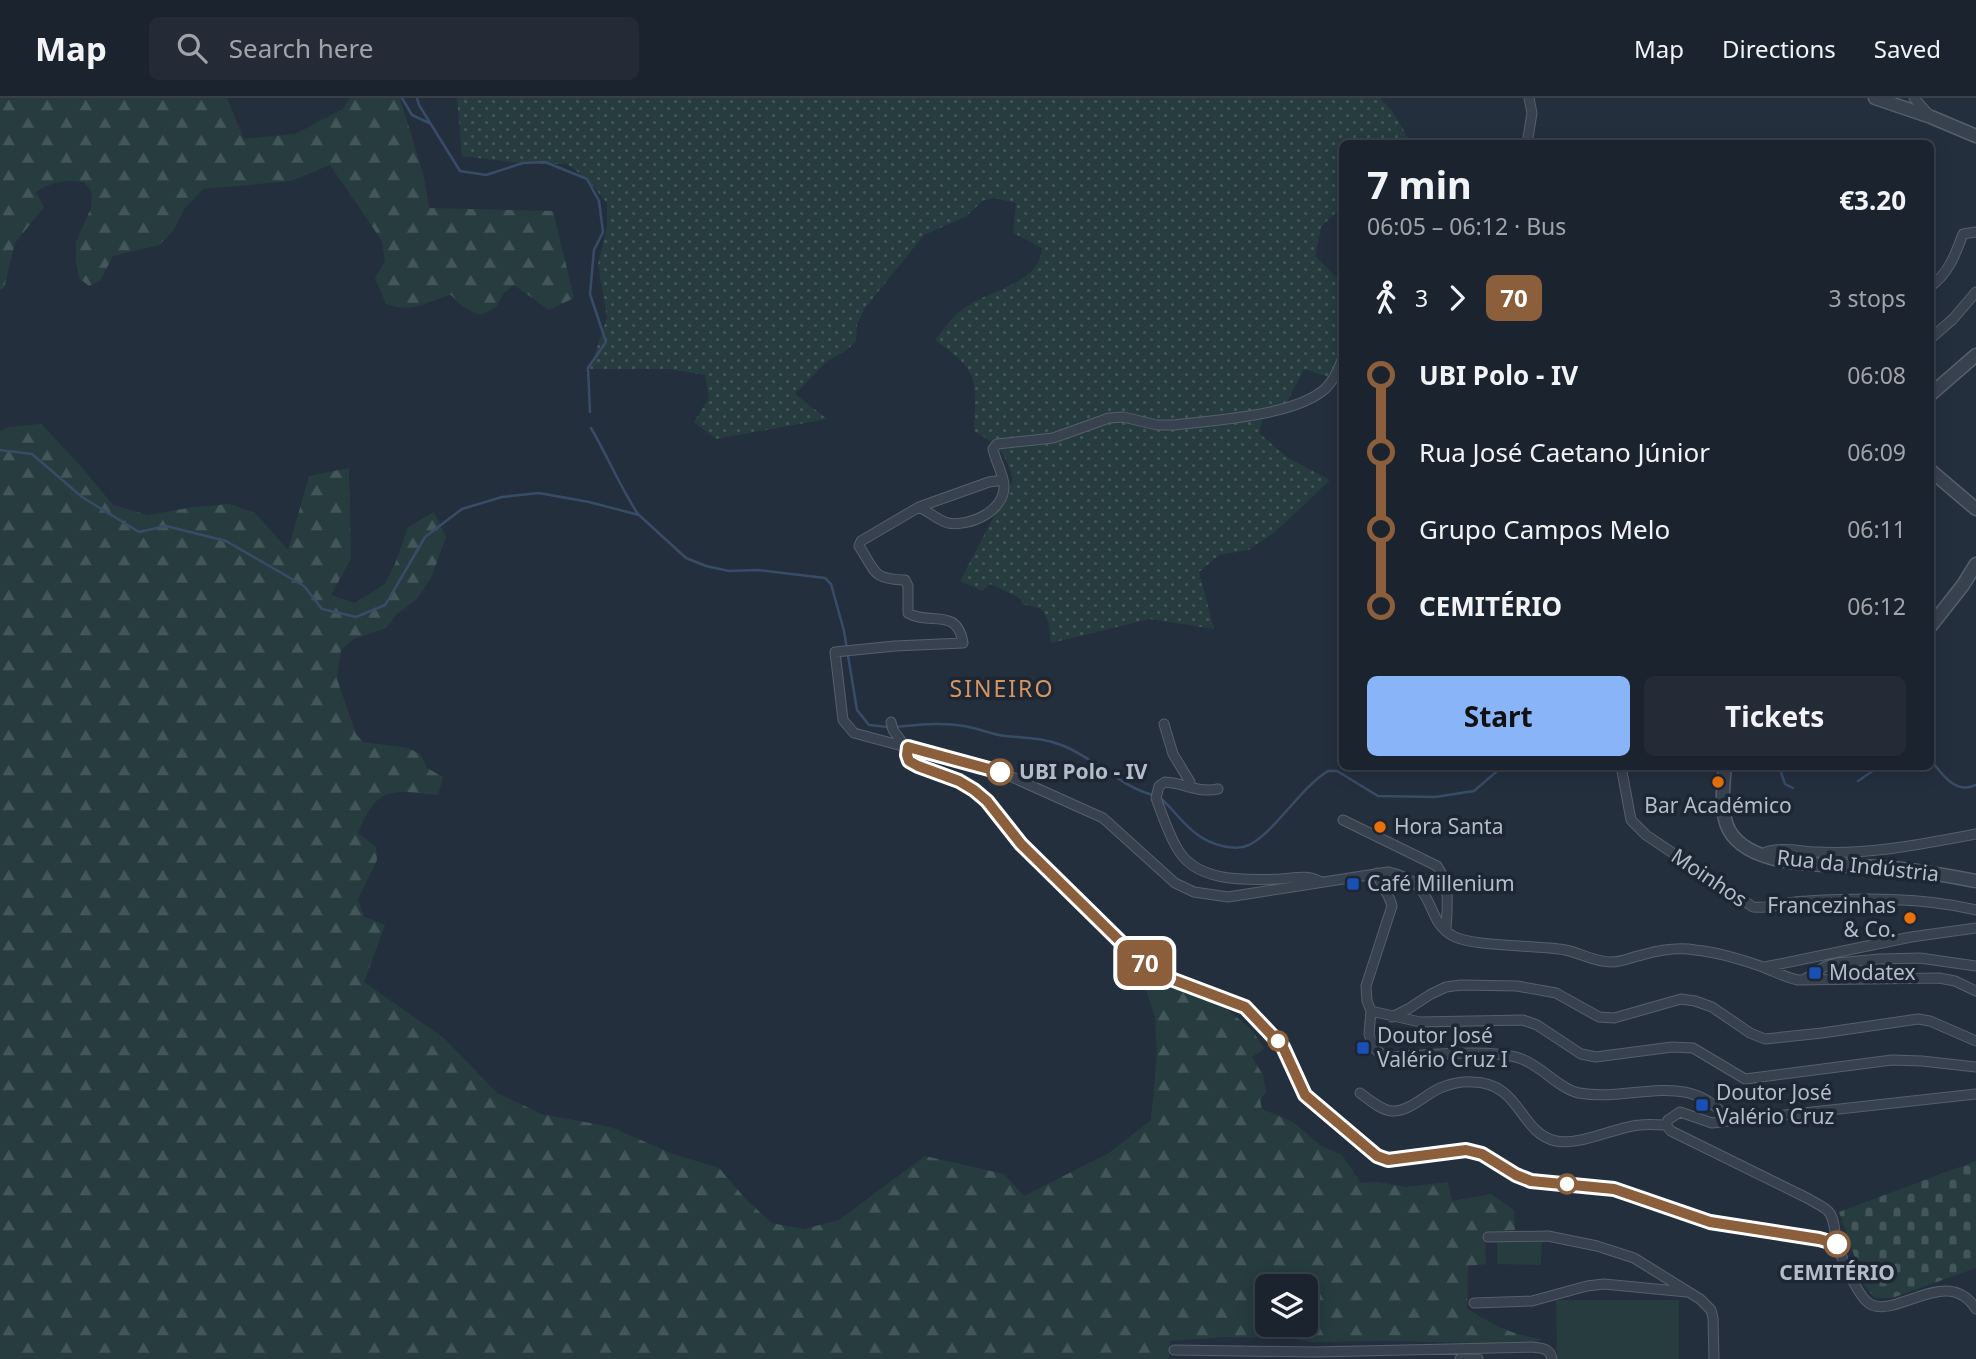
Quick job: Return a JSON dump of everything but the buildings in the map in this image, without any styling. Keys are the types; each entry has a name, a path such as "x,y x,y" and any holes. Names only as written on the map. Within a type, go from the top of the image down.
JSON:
{"street":[{"path":"1528,140 1532,113 1529,98"},
{"path":"1875,98 1976,136"},
{"path":"1914,98 1931,117"},
{"path":"1934,284 1942,278 1955,258 1963,234 1976,232"},
{"path":"1934,335 1953,319 1976,292"},
{"path":"1934,392 1976,355"},
{"path":"919,507 947,523 965,522 987,515 1001,502 1004,488 993,449 997,444 1053,438 1109,418 1123,417 1157,425 1174,425 1284,408 1307,400 1327,387 1339,365"},
{"path":"1934,473 1976,509"},
{"path":"1003,480 989,482 919,507 860,541 859,546 877,575 884,580 905,580 908,586 908,613 915,617 945,618 956,625 963,643 835,652 843,720 855,733 1003,773 1103,818 1175,883 1194,892 1228,897 1388,872 1404,875 1415,882 1446,930 1452,936 1470,941 1569,950 1598,962 1615,962 1673,948 1696,950 1765,967 1781,977 1804,980 1939,978 1955,981 1976,991"},
{"path":"1934,622 1964,585 1976,564"},
{"path":"1964,585 1976,578"},
{"path":"1164,724 1173,754 1190,782 1188,787"},
{"path":"892,726 906,746 909,761 959,781 987,801 1021,844 1137,958 1171,979 1245,1007 1283,1047 1305,1095 1377,1156 1388,1160 1466,1150 1482,1154 1531,1181 1614,1189 1710,1222 1837,1244"},
{"name":"Moinhos","path":"1622,770 1631,820 1646,835 1753,908 1769,909 1804,901 1925,900 1976,910"},
{"name":"Rua da Indústria","path":"1725,770 1724,814 1730,831 1744,846 1772,859 1799,864 1893,868 1976,881"},
{"path":"1218,789 1203,792 1164,782 1156,795 1177,848 1185,858 1198,868 1224,878 1250,880 1311,876 1321,882"},
{"path":"1343,820 1437,866 1447,889 1446,930"},
{"path":"1762,854 1782,849 1864,852 1976,834"},
{"path":"1377,873 1392,906 1366,986 1371,1012 1369,1034 1373,1047 1385,1057 1485,1054 1518,1058 1539,1067 1575,1092 1592,1095 1681,1090 1697,1094 1719,1107 1729,1121"},
{"path":"1765,967 1911,937 1976,928"},
{"path":"1804,980 1826,966 1880,959 1920,958 1976,966"},
{"path":"1391,1017 1446,987 1517,986 1556,993 1599,1017 1614,1018 1681,999 1695,1001 1712,1007 1750,1033 1765,1039 1918,1019 1930,1021 1976,1041"},
{"path":"1371,1012 1420,1022 1523,1020 1537,1025 1581,1054 1596,1057 1672,1047 1693,1048 1745,1079 1892,1060 1922,1060 1976,1068"},
{"path":"1360,1093 1379,1106 1393,1111 1407,1108 1441,1088 1457,1083 1488,1083 1505,1091 1537,1130 1558,1142 1639,1125 1667,1125"},
{"path":"1667,1125 1668,1120 1680,1112 1712,1123 1976,1094"},
{"path":"1667,1125 1671,1131 1809,1199 1829,1212 1837,1244 1861,1295 1870,1304 1888,1306 1933,1292 1948,1292 1962,1296 1976,1309"},
{"path":"1488,1237 1548,1236 1597,1246 1634,1258 1689,1292 1711,1310 1714,1359"},
{"path":"1474,1303 1532,1301 1604,1284 1689,1292"},
{"path":"1174,1350 1362,1355 1409,1354 1445,1349 1544,1348 1552,1359"},
{"path":"1445,1349 1459,1359 1478,1359"}],"green space":[{"path":"0,98 227,98 244,139 295,134 343,109 350,98 400,98 424,177 429,208 553,211 574,298 549,310 514,285 504,293 496,307 480,315 462,306 451,295 405,308 386,304 375,278 385,261 382,241 330,165 291,181 203,189 185,208 173,231 159,245 113,256 100,281 89,286 79,278 76,242 91,208 92,192 85,183 65,181 48,185 36,192 44,207 15,243 4,288 0,290"},
{"path":"457,98 1380,98 1393,112 1409,140 1339,140 1339,210 1321,227 1315,256 1339,280 1339,359 1329,377 1304,369 1286,404 1264,415 1259,433 1288,458 1330,480 1274,533 1248,550 1219,555 1199,572 1214,629 1150,619 1051,643 1049,624 1042,609 1022,604 1020,598 990,584 982,591 960,581 1013,480 1000,450 974,431 974,387 968,369 935,340 964,309 979,299 1014,284 1033,269 1039,260 1042,248 1013,233 1016,203 995,198 984,200 965,217 924,235 865,308 857,324 856,341 847,350 826,362 795,394 827,419 716,439 694,422 709,398 705,375 669,369 590,369 607,317 598,264 607,227 607,203 587,179 567,164 529,164 462,156"},
{"path":"41,424 113,505 148,515 230,504 255,513 288,550 309,476 349,468 351,559 331,595 355,603 385,584 408,527 434,512 446,537 431,578 417,599 397,614 386,628 354,639 341,650 337,679 356,734 363,742 408,748 420,754 427,768 443,777 438,795 397,792 380,799 372,806 358,833 376,847 377,860 358,899 364,917 385,925 364,982 445,1039 497,1093 542,1114 611,1127 673,1154 719,1168 771,1223 804,1229 839,1220 925,1156 1004,1174 1024,1196 1109,1153 1151,1120 1157,1055 1155,1017 1141,974 1227,1009 1253,1031 1264,1049 1252,1057 1263,1075 1266,1093 1260,1099 1262,1109 1293,1122 1321,1146 1342,1155 1361,1183 1378,1182 1406,1187 1448,1182 1452,1201 1491,1194 1514,1210 1515,1230 1485,1233 1486,1264 1468,1266 1467,1308 1503,1328 1542,1339 1533,1344 1312,1342 1288,1338 1227,1337 1170,1341 1169,1359 0,1359 0,431 8,427"},
{"path":"1976,1161 1976,1268 1892,1298 1875,1298 1865,1286 1839,1212"},
{"path":"1497,1240 1542,1241 1541,1265 1497,1264"},
{"path":"1556,1300 1679,1300 1679,1359 1557,1359"}],"waterway":[{"path":"402,98 412,115 429,123"},
{"path":"417,98 460,171 486,175 523,163 545,162 587,179 599,201 603,232 594,250 590,294 606,342 588,368 590,412"},
{"path":"591,428 638,514"},
{"path":"0,450 32,454 82,497 139,532 166,526 226,541 304,586 322,609 356,617 385,605 388,600"},
{"path":"390,597 425,537 462,509 502,497 539,493 639,515 686,558 706,566 729,571 757,570 825,578 831,584 844,631 857,710 869,725 888,727"},
{"path":"895,727 955,725 1001,735 1050,741 1075,751 1130,785 1153,795"},
{"path":"1934,764 1955,785 1976,785"},
{"path":"1159,797 1203,838 1215,844 1236,848 1259,839 1328,771 1337,771 1378,796 1435,797 1474,791 1498,770"},
{"path":"1780,770 1785,784 1793,788"},
{"path":"1858,781 1874,770"}],"bus line":[{"name":"70","path":"1000,772 908,747 909,761 959,781 987,801 1021,844 1137,958 1171,979 1245,1007 1283,1047 1305,1095 1377,1156 1388,1160 1466,1150 1482,1154 1531,1181 1614,1189 1688,1212 1710,1222 1837,1244"}],"place":[{"name":"UBI Polo - IV","path":"1000,772"},
{"name":"Bar Académico","path":"1718,782"},
{"name":"Hora Santa","path":"1380,827"},
{"name":"Café Millenium","path":"1353,884"},
{"name":"Francezinhas & Co.","path":"1910,918"},
{"name":"Modatex","path":"1815,973"},
{"name":"Doutor José Valério Cruz I","path":"1363,1048"},
{"name":"Doutor José Valério Cruz","path":"1702,1105"},
{"name":"CEMITÉRIO","path":"1837,1244"}],"district":[{"name":"SINEIRO","path":"1002,689"}]}
